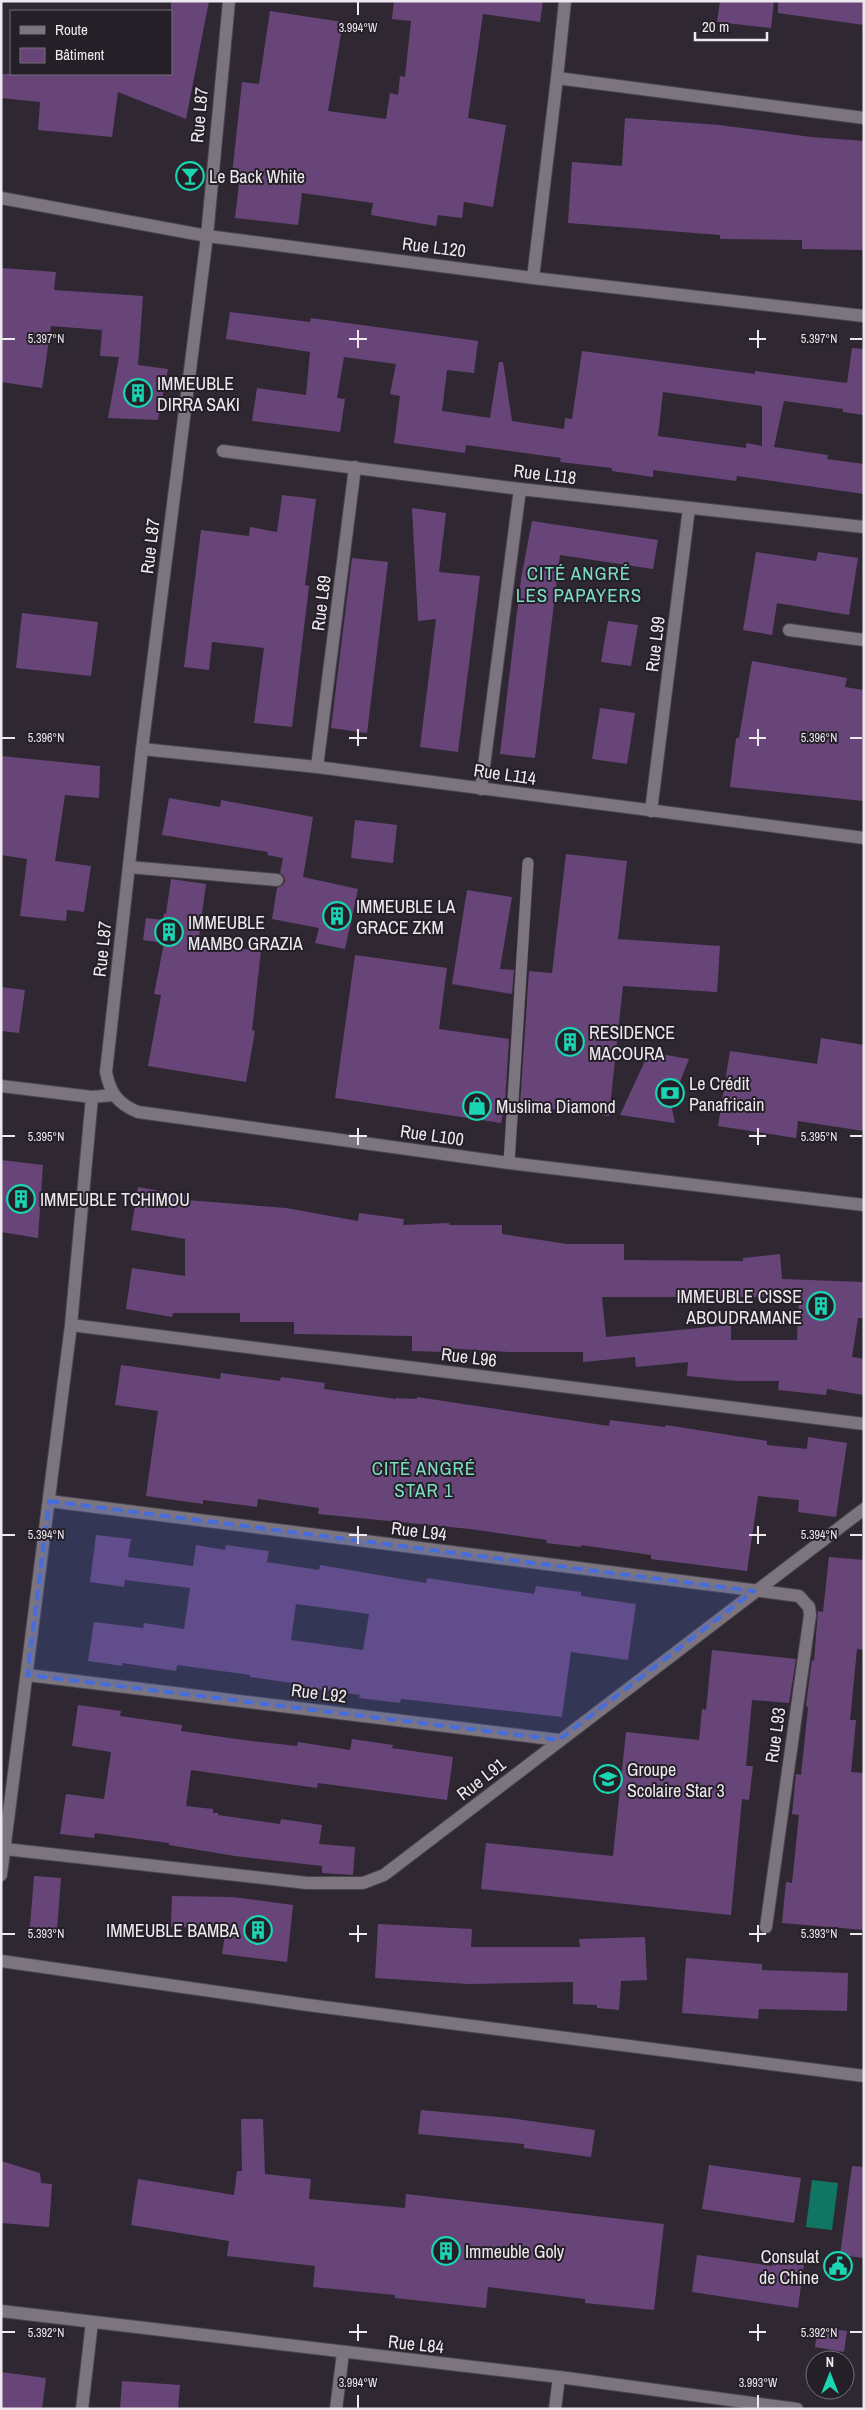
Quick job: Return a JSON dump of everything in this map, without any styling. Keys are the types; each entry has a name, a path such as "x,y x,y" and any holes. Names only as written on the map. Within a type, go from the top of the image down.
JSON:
{"street":[{"name":"Rue L87","path":"113,1095 106,1072 142,749 207,236 228,1"},
{"path":"533,278 565,1"},
{"path":"557,78 864,118"},
{"name":"Rue L120","path":"1,198 207,236 533,278 864,316"},
{"name":"Rue L118","path":"223,451 520,489 864,527"},
{"name":"Rue L89","path":"317,767 355,467"},
{"path":"481,789 520,489"},
{"name":"Rue L99","path":"651,812 689,508"},
{"path":"789,630 864,640"},
{"name":"Rue L114","path":"142,749 317,767 651,812 864,838"},
{"path":"129,867 277,880"},
{"path":"1,1086 92,1096 113,1095"},
{"name":"Rue L100","path":"113,1095 123,1104 138,1112 509,1163 864,1205"},
{"path":"1,1875 71,1325 92,1096"},
{"name":"Rue L96","path":"71,1325 864,1424"},
{"name":"Rue L94","path":"49,1501 754,1591"},
{"name":"Rue L91","path":"5,1849 307,1884 362,1883 384,1876 402,1864 559,1740 864,1509"},
{"name":"Rue L93","path":"754,1591 799,1596 809,1607 810,1615 766,1927"},
{"name":"Rue L92","path":"27,1675 559,1740"},
{"path":"1,1961 308,2005 864,2076"},
{"name":"Rue L84","path":"1,2311 343,2353 559,2377 796,2409"},
{"path":"82,2409 92,2322"},
{"path":"336,2409 343,2353"},
{"path":"555,2409 559,2377"}],"lane":[{"path":"509,1163 528,863"}],"highlighted area":[{"path":"49,1501 754,1591 559,1740 27,1675"}],"shaded area":[{"path":"812,2180 838,2183 832,2230 806,2227"}],"building":[{"path":"171,1 209,1 186,119 118,92 112,137 38,130 40,102 1,98 1,74 172,75"},
{"path":"394,1 543,1 540,22 483,14 468,118 506,125 493,207 464,202 462,218 438,215 436,226 371,215 373,203 302,193 298,225 235,218 239,184 231,184 242,82 259,84 270,11 343,22 328,111 386,119 390,93 398,95 400,76 405,77 411,21 392,19"},
{"path":"720,1 774,1 771,28 717,22"},
{"path":"778,1 864,1 864,25 778,13"},
{"path":"625,118 719,125 811,137 864,141 864,250 802,249 802,240 720,239 720,235 568,223 572,162 622,166"},
{"path":"1,268 56,272 54,290 143,296 138,365 168,369 158,420 108,418 119,357 100,356 102,330 51,326 42,388 1,382"},
{"path":"230,312 310,322 311,318 478,341 474,373 447,370 442,411 490,418 499,362 503,362 512,421 564,429 565,418 572,419 582,351 755,374 755,371 847,383 852,348 864,349 864,415 843,412 843,409 784,401 774,447 828,455 827,459 864,464 864,494 737,476 736,481 653,470 653,477 612,471 612,468 560,462 561,458 466,445 465,453 394,443 400,396 390,394 396,364 344,357 337,398 345,399 340,432 252,421 257,388 306,395 310,352 226,339","holes":["663,392 762,406 762,446 746,443 746,448 658,436"]},
{"path":"282,495 316,499 305,585 309,586 292,727 254,723 264,648 212,642 209,670 184,667 201,530 249,536 250,527 277,532"},
{"path":"412,508 446,513 439,572 480,576 458,752 420,747 436,619 418,621"},
{"path":"532,521 658,540 653,569 560,555 535,758 500,754 521,579"},
{"path":"756,552 816,561 818,552 858,558 849,615 777,603 772,635 743,630"},
{"path":"352,558 388,562 367,733 331,728"},
{"path":"22,613 98,622 91,676 16,668"},
{"path":"608,621 638,625 631,666 601,662"},
{"path":"752,661 847,678 845,687 864,690 864,801 730,787 736,738 739,738"},
{"path":"600,708 635,713 627,764 592,759"},
{"path":"1,756 100,766 99,798 65,795 55,861 91,866 84,912 67,910 66,921 20,916 27,859 1,855"},
{"path":"169,798 220,807 221,800 313,817 303,877 358,889 345,949 315,943 319,928 272,919 277,888 283,885 285,881 284,876 280,873 283,858 267,855 268,852 162,835"},
{"path":"355,820 397,825 393,863 351,858"},
{"path":"566,854 627,861 618,939 720,946 717,992 623,986 609,1116 520,1105 529,971 552,973"},
{"path":"171,879 206,884 198,944 261,951 252,1030 255,1031 246,1082 148,1066 161,995 154,994 164,943 143,940 146,918 163,920 164,913 166,914"},
{"path":"467,890 512,897 500,969 514,970 512,994 452,984"},
{"path":"355,955 447,968 439,1029 509,1039 505,1103 501,1123 335,1098"},
{"path":"1,987 25,990 19,1033 1,1031"},
{"path":"821,1038 864,1045 864,1131 798,1121 796,1138 718,1126 730,1051 817,1064"},
{"path":"649,1052 689,1059 671,1104 675,1123 620,1115"},
{"name":"IMMEUBLE TCHIMOU","path":"1,1160 43,1165 38,1238 1,1232"},
{"path":"138,1187 188,1196 187,1200 286,1208 358,1221 359,1213 404,1219 403,1225 449,1223 449,1225 502,1225 502,1234 567,1244 624,1244 624,1260 743,1261 743,1258 780,1254 782,1279 864,1282 864,1318 858,1318 852,1357 864,1359 864,1395 827,1389 826,1395 778,1390 779,1381 736,1381 687,1376 688,1362 636,1367 635,1357 583,1362 583,1352 509,1352 445,1348 445,1352 412,1351 412,1336 294,1334 294,1322 240,1322 240,1313 173,1313 172,1317 126,1309 132,1268 185,1276 185,1239 131,1230","holes":["602,1297 772,1297 773,1302 799,1299 797,1340 731,1340 731,1325 606,1337"]},
{"path":"121,1365 220,1379 221,1373 280,1381 281,1377 325,1383 324,1389 396,1399 417,1399 417,1397 609,1426 610,1420 665,1427 666,1425 767,1441 767,1445 807,1449 808,1437 847,1443 836,1517 798,1512 799,1500 758,1496 747,1571 651,1559 651,1555 581,1545 581,1547 546,1543 547,1540 470,1529 318,1514 319,1508 258,1499 257,1507 203,1500 203,1504 146,1496 158,1411 115,1405"},
{"path":"96,1535 131,1539 128,1557 193,1566 196,1545 225,1550 226,1545 269,1551 267,1562 319,1570 320,1565 426,1583 427,1578 534,1594 536,1586 581,1592 581,1596 636,1604 628,1660 571,1652 562,1717 401,1699 400,1703 359,1698 360,1695 304,1687 305,1685 250,1677 250,1675 177,1665 176,1671 122,1663 122,1666 88,1661 94,1622 143,1628 144,1623 184,1629 190,1588 125,1580 124,1587 90,1582","holes":["296,1604 369,1614 363,1650 291,1640"]},
{"path":"829,1557 864,1560 864,1650 857,1649 850,1720 856,1720 851,1772 864,1773 864,1930 782,1923 786,1882 792,1883 799,1815 792,1814 796,1774 801,1775 808,1708 806,1705 812,1660 814,1661 818,1611 823,1612"},
{"path":"712,1650 796,1659 789,1703 752,1700 746,1766 753,1766 749,1800 742,1799 731,1915 481,1889 486,1843 613,1856 626,1732 699,1740 702,1709 706,1710"},
{"path":"78,1705 121,1711 120,1716 182,1725 181,1731 243,1740 297,1746 298,1742 350,1750 352,1739 393,1745 392,1748 453,1757 447,1800 318,1783 317,1788 191,1770 186,1806 213,1809 213,1813 218,1813 218,1815 280,1824 281,1819 322,1825 319,1844 355,1847 353,1875 322,1873 322,1866 235,1856 169,1845 169,1843 95,1833 94,1838 60,1834 66,1794 104,1799 111,1752 72,1746"},
{"path":"34,1876 61,1878 57,1929 30,1927"},
{"name":"IMMEUBLE BAMBA","path":"172,1896 233,1897 293,1905 287,1962 222,1954 226,1928 171,1927"},
{"path":"378,1924 472,1929 471,1947 580,1947 579,1939 645,1937 647,1980 621,1981 619,2010 597,2008 597,2005 573,2004 573,1982 469,1984 375,1978"},
{"path":"686,1958 762,1964 762,1970 848,1973 847,2011 759,2009 758,2019 682,2013"},
{"path":"421,2110 509,2118 595,2130 591,2157 524,2148 524,2144 418,2134"},
{"path":"241,2119 263,2119 265,2174 311,2179 309,2199 405,2208 406,2194 664,2224 654,2310 585,2303 585,2299 488,2287 486,2308 395,2298 395,2295 313,2287 315,2266 227,2256 229,2241 131,2225 138,2179 234,2195 237,2171 242,2171"},
{"path":"1,2161 40,2173 41,2183 52,2184 49,2227 1,2223"},
{"path":"709,2165 801,2178 794,2223 702,2209"},
{"path":"852,2166 864,2167 864,2258 840,2255"},
{"path":"774,2252 805,2257 798,2308 692,2292 697,2255 772,2266"},
{"path":"818,2327 847,2331 844,2350 815,2347"},
{"path":"1,2372 46,2378 42,2409 1,2409"},
{"path":"122,2381 180,2385 178,2409 120,2409"}],"place":[{"name":"Le Back White","path":"190,176"},
{"name":"IMMEUBLE DIRRA SAKI","path":"138,393"},
{"name":"IMMEUBLE LA GRACE ZKM","path":"337,916"},
{"name":"IMMEUBLE MAMBO GRAZIA","path":"169,932"},
{"name":"RESIDENCE MACOURA","path":"570,1042"},
{"name":"Le Crédit Panafricain","path":"670,1093"},
{"name":"Muslima Diamond","path":"477,1106"},
{"name":"IMMEUBLE TCHIMOU","path":"21,1199"},
{"name":"IMMEUBLE CISSE ABOUDRAMANE","path":"821,1306"},
{"name":"Groupe Scolaire Star 3","path":"608,1779"},
{"name":"IMMEUBLE BAMBA","path":"258,1930"},
{"name":"Immeuble Goly","path":"446,2251"},
{"name":"Consulat de Chine","path":"838,2266"}],"district":[{"name":"CITÉ ANGRÉ LES PAPAYERS","path":"579,584"},
{"name":"CITÉ ANGRÉ STAR 1","path":"424,1479"}]}
